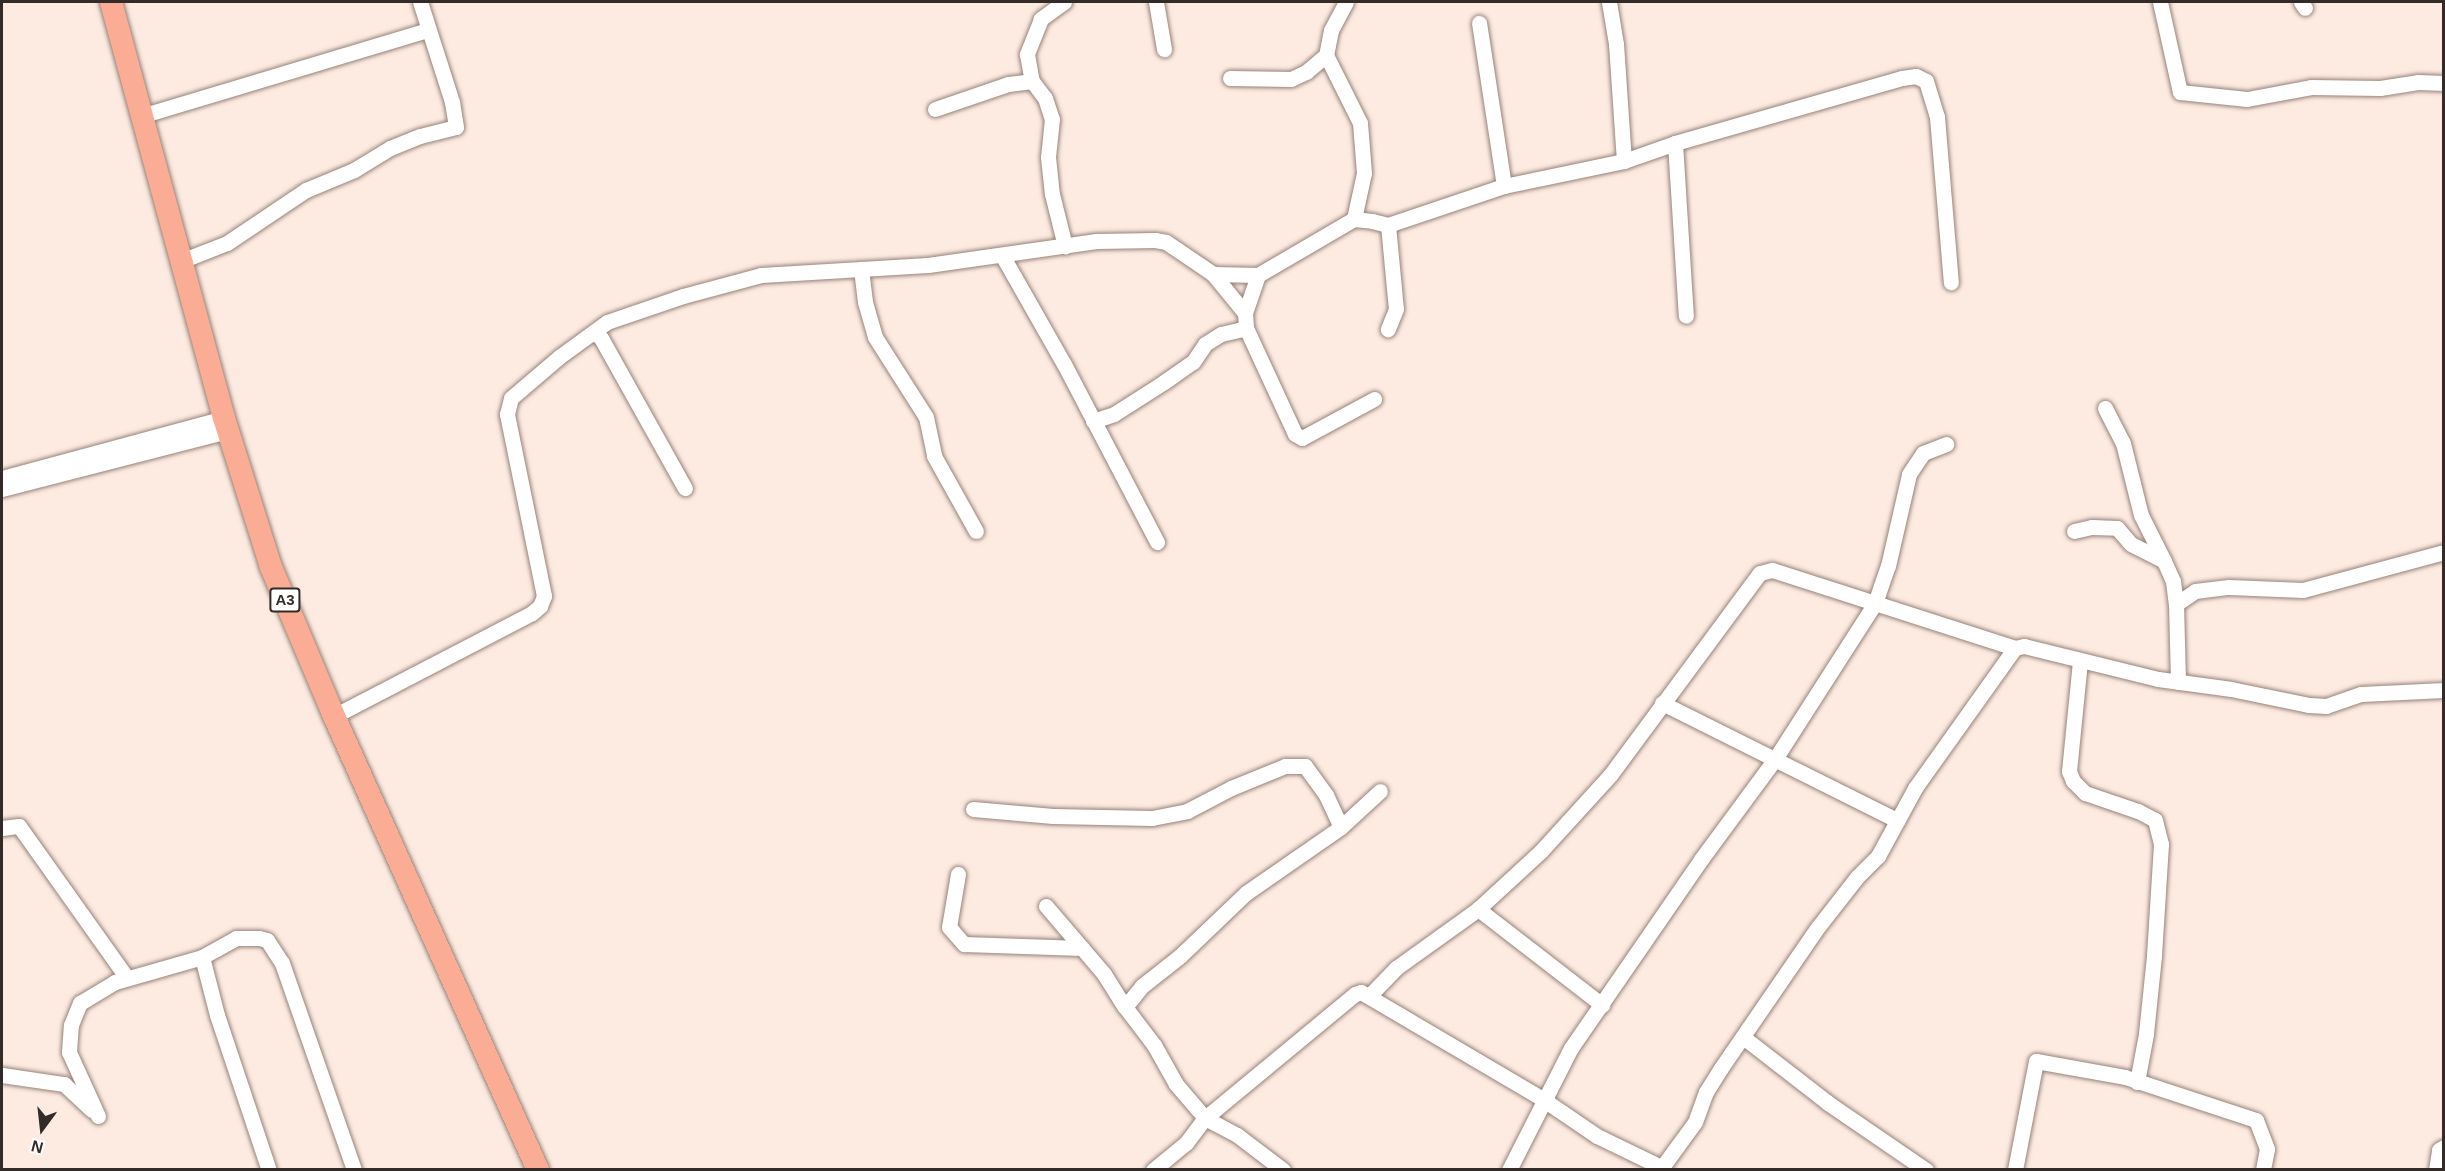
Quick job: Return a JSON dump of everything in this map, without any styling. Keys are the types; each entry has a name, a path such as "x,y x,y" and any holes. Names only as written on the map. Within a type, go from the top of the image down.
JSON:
{"highway":[{"name":"A3","path":"111,2 226,425 272,567 334,716 538,1170"}],"street":[{"path":"181,261 228,243 306,190 354,170 390,148 420,136 456,128 452,102 427,30 420,2"},
{"path":"1064,2 1041,19 1033,34 1027,54 1032,81 1045,98 1052,119 1048,157 1052,194 1065,246"},
{"path":"1156,2 1164,49"},
{"path":"1346,2 1331,30 1326,55 1360,123 1364,172 1354,219"},
{"path":"1609,2 1616,44 1624,161"},
{"path":"2160,2 2180,92 2247,99 2312,87 2380,88 2418,82 2444,82"},
{"path":"1479,23 1504,186"},
{"path":"141,116 427,30"},
{"path":"1230,78 1291,79 1306,72 1326,55"},
{"path":"1213,274 1258,275 1354,219 1388,225 1504,186 1624,161 1675,143 1902,78 1916,76 1926,81 1936,117 1951,282"},
{"path":"935,110 1008,84 1032,81"},
{"path":"1675,143 1686,316"},
{"path":"1388,225 1396,309 1388,329"},
{"path":"334,716 532,613 540,606 544,596 507,414 508,404 511,398 559,357 608,322 682,296 761,275 927,265 1096,242 1155,240 1166,242 1213,274 1245,321 1295,434 1302,438 1374,399"},
{"path":"1002,255 1064,364 1157,542"},
{"path":"861,269 865,302 875,337 926,417 934,456 976,531"},
{"path":"1093,421 1114,414 1164,382 1193,362 1205,344 1245,321 1258,275"},
{"path":"594,332 601,338 685,488"},
{"path":"2105,408 2123,443 2141,515 2173,581 2176,604 2178,682"},
{"path":"2,478 226,425"},
{"path":"2,489 226,425"},
{"path":"1509,1170 1571,1048 1702,858 1775,759 1875,603 1888,566 1909,474 1923,453 1946,444"},
{"path":"2074,531 2092,527 2117,528 2141,515"},
{"path":"2117,528 2131,544 2164,561"},
{"path":"2176,604 2195,591 2218,588 2303,590 2444,552"},
{"path":"1369,996 1396,968 1478,909 1541,851 1611,774 1760,573 1772,570 2015,648 2024,646 2080,661 2178,682 2326,706 2361,694 2444,690"},
{"path":"1153,1170 1186,1143 1205,1118 1355,994 1361,992 1391,1012 1544,1100 1597,1136 1660,1168 1678,1148 1695,1122 1706,1092 1818,927 1857,877 1878,856 1915,788 2015,648"},
{"path":"2080,661 2069,771 2073,781 2085,793 2138,811 2155,820 2161,844 2153,967 2146,1034 2137,1082"},
{"path":"1662,703 1897,820"},
{"path":"973,809 1053,816 1152,818 1187,811 1231,788 1285,766 1305,766 1326,795 1341,827"},
{"path":"1125,1007 1142,986 1180,956 1246,893 1341,827 1380,791"},
{"path":"2,828 19,826 127,978"},
{"path":"958,874 949,927 964,944 1082,948"},
{"path":"1046,906 1082,948 1154,1045 1176,1084 1205,1118 1237,1135 1283,1170"},
{"path":"1478,909 1602,1005"},
{"path":"2,1075 64,1084 98,1116 69,1052 69,1032 80,1004 91,994 127,978 202,957 236,938 246,936 267,940 277,953 327,1087 354,1170"},
{"path":"202,957 217,1015 269,1170"},
{"path":"1743,1037 1828,1103 1926,1170"},
{"path":"2015,1170 2036,1061 2125,1077 2256,1120 2267,1149 2263,1170"},
{"path":"2436,1170 2439,1150 2444,1147"}]}
